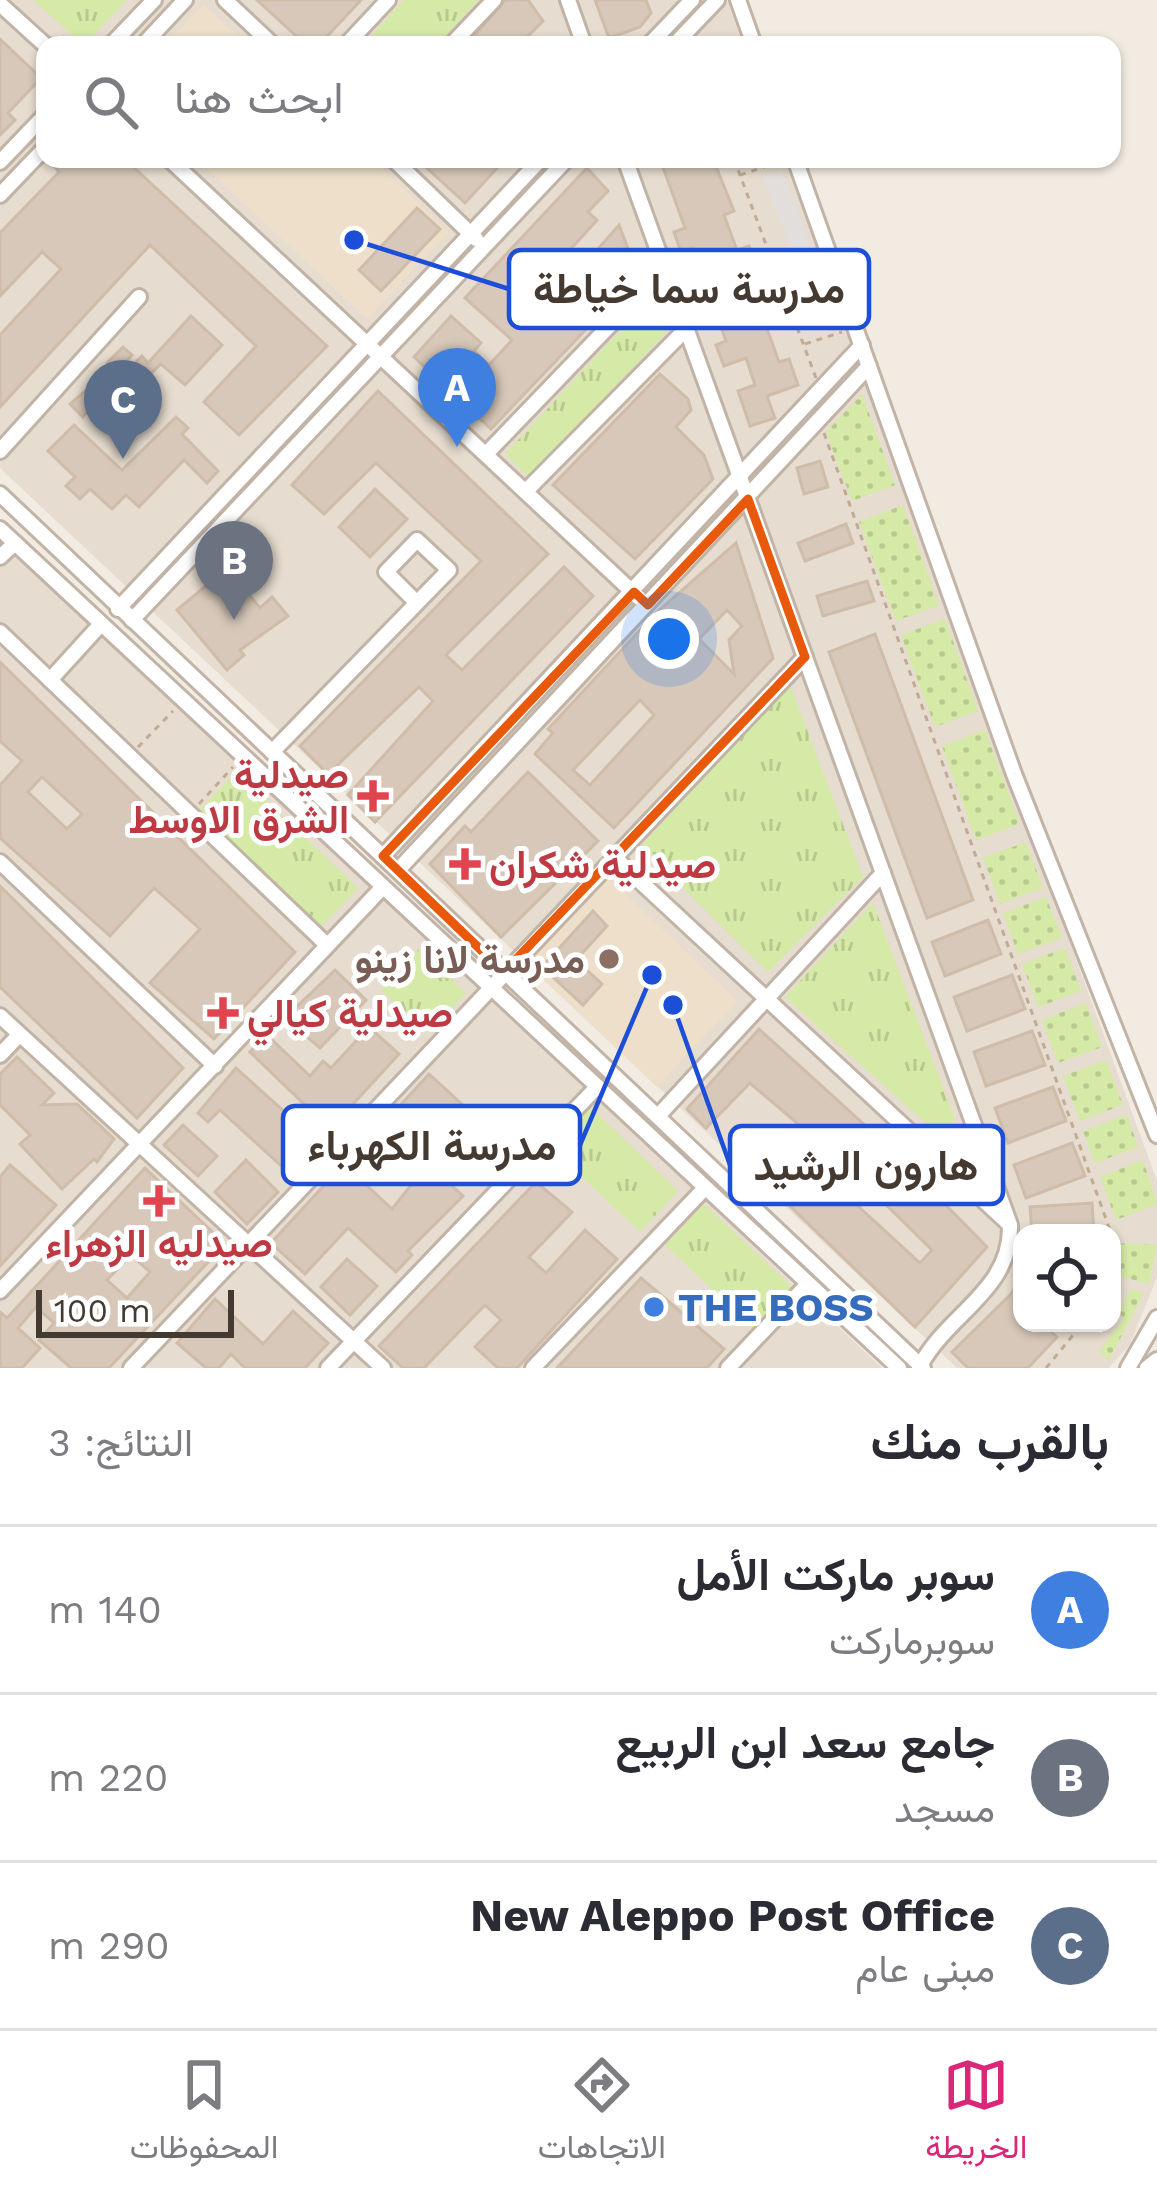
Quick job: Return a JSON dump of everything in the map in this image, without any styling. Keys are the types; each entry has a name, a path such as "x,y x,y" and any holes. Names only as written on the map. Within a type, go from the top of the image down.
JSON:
{"street":[{"path":"120,36 154,0"},
{"path":"151,36 185,0"},
{"path":"225,0 263,36"},
{"path":"354,36 388,0"},
{"path":"460,36 494,0"},
{"path":"568,0 581,36"},
{"path":"658,36 692,0"},
{"path":"682,36 716,0"},
{"path":"738,0 751,36"},
{"path":"0,4 36,37"},
{"path":"0,162 36,124"},
{"path":"0,196 36,158"},
{"path":"180,168 647,605"},
{"path":"402,168 484,246"},
{"path":"118,609 533,168"},
{"path":"131,620 558,168"},
{"path":"0,494 921,1367 998,1276 1011,1252 1010,1226 628,168"},
{"path":"795,168 1014,774 1157,1135"},
{"path":"486,454 665,268"},
{"path":"0,451 139,297"},
{"path":"526,491 687,328"},
{"path":"383,856 862,346"},
{"path":"399,869 868,366"},
{"path":"0,529 899,1368"},
{"path":"272,752 417,603 449,570 417,540 386,572 417,603"},
{"path":"0,557 14,543"},
{"path":"50,680 101,624"},
{"path":"0,632 327,945"},
{"path":"131,1368 805,657"},
{"path":"616,860 1010,1226"},
{"path":"0,862 215,1066"},
{"path":"658,1116 883,874"},
{"path":"0,1291 382,888"},
{"path":"0,1016 383,1368"},
{"path":"0,1055 20,1035"},
{"path":"328,1368 595,1089"},
{"path":"533,1368 703,1190"},
{"path":"728,1368 806,1286"},
{"path":"1128,1368 1157,1318"},
{"path":"1147,1368 1157,1360"}],"path":[{"path":"737,168 820,391"},
{"path":"740,175 763,168"},
{"path":"803,344 855,328"},
{"path":"820,420 1108,1224"},
{"path":"130,756 182,700"},
{"path":"190,813 243,757"},
{"path":"1046,1368 1076,1332"}],"highlighted area":[{"path":"748,499 805,657 504,972 383,856 634,592 648,605"}],"shaded area":[{"path":"0,0 727,0 740,36 36,36 36,168 787,168 1157,1181 1157,1277 1130,1344 1109,1368 957,1368 0,468"},
{"path":"203,4 238,36 173,36"},
{"path":"207,168 381,168 449,232 367,319"},
{"path":"782,170 834,306 816,314 763,177"},
{"path":"0,534 882,1368 0,1368"},
{"path":"609,878 738,1001 657,1087 527,964","holes":["593,911 607,926 576,960 583,1005 542,967"]}],"green space":[{"path":"33,0 127,0 93,36 74,36"},
{"path":"404,0 479,0 445,36 370,36"},
{"path":"652,297 667,331 530,478 505,454"},
{"path":"862,394 895,485 852,501 826,432"},
{"path":"903,505 939,605 896,621 859,522"},
{"path":"945,619 978,711 935,727 901,635"},
{"path":"790,685 863,877 768,972 641,846"},
{"path":"985,730 1020,824 976,840 942,746"},
{"path":"236,772 358,888 321,927 199,810"},
{"path":"1026,842 1043,888 1000,904 983,858"},
{"path":"1046,897 1062,938 1018,954 1003,913"},
{"path":"873,903 955,1119 946,1131 936,1132 785,997"},
{"path":"1065,948 1081,991 1038,1007 1022,964"},
{"path":"419,949 466,993 428,1034 381,990"},
{"path":"1086,1003 1102,1047 1058,1063 1042,1020"},
{"path":"1106,1060 1123,1105 1080,1121 1063,1076"},
{"path":"590,1107 678,1191 640,1232 551,1148"},
{"path":"1127,1115 1138,1147 1095,1163 1083,1131"},
{"path":"1143,1160 1157,1204 1116,1220 1100,1177"},
{"path":"704,1204 793,1288 754,1329 665,1245"},
{"path":"1121,1243 1157,1245 1149,1284 1121,1276"},
{"path":"1131,1289 1144,1293 1109,1360 1099,1351 1114,1332 1121,1332 1121,1309"}],"building":[{"path":"257,0 361,0 327,36 296,36"},
{"path":"505,0 528,0 543,21 528,36 475,36"},
{"path":"595,0 646,0 651,13 640,27 608,36"},
{"path":"0,39 36,73 36,83 8,113 15,120 0,135"},
{"path":"56,168 134,168 327,346 239,435 204,402 256,346 150,245 0,407 0,335 61,269 42,252 0,296 0,233 59,172"},
{"path":"427,168 497,168 465,203"},
{"path":"587,168 608,191 588,212 597,220 568,252 583,266 619,225 638,275 491,429 414,357 451,316 481,343 474,351 489,365 512,340 465,298"},
{"path":"663,168 717,168 734,211 724,215 737,250 749,246 757,266 745,270 759,307 769,303 776,322 766,326 779,362 789,359 798,385 767,396 775,418 750,426 738,391 755,385 746,358 724,366 716,345 726,341 713,305 704,309 697,289 706,285 693,248 681,252 674,232 685,228"},
{"path":"417,208 440,229 381,291 359,270"},
{"path":"191,316 222,345 185,385 161,364 138,386 132,366 142,356 148,363"},
{"path":"123,347 132,355 117,371 107,363"},
{"path":"107,372 114,379 83,417 70,404"},
{"path":"660,374 688,399 691,410 676,427 704,455 713,479 635,559 553,485"},
{"path":"378,391 548,554 446,655 462,670 564,567 593,596 375,822 348,795 433,701 419,687 328,774 300,746 481,561 376,463 324,514 292,485"},
{"path":"176,417 188,428 182,434 218,471 207,483 184,460 139,507 126,495 112,509 90,489 80,499 66,486 75,477 48,451 74,425 122,470"},
{"path":"820,461 828,487 804,494 797,468"},
{"path":"375,489 407,519 370,557 339,527"},
{"path":"846,524 853,543 805,561 798,543"},
{"path":"736,543 773,658 614,828 535,754 553,733 548,729 656,613","holes":["727,610 742,626 729,640 734,674 699,639","640,700 654,715 590,785 573,770"]},
{"path":"227,568 260,608 272,597 288,616 240,650 244,655 227,670 177,610"},
{"path":"867,581 874,601 823,616 817,596"},
{"path":"875,634 973,900 927,918 829,652"},
{"path":"0,662 295,952 214,1039 150,983 200,929 154,888 110,936 0,838 0,785 22,761 0,741","holes":["42,777 82,814 67,829 28,792"]},
{"path":"528,772 598,841 501,937 430,864 465,826 471,832"},
{"path":"0,886 183,1068 137,1118 0,987"},
{"path":"593,911 607,926 576,960 602,984 583,1005 542,967"},
{"path":"988,920 1001,954 945,976 932,942"},
{"path":"335,970 366,1000 320,1048 285,1018"},
{"path":"1012,975 1025,1009 967,1031 954,997"},
{"path":"369,1027 399,1054 330,1129 250,1052 267,1035 310,1076 323,1061 331,1068"},
{"path":"759,1029 889,1147 987,1247 915,1327 760,1177 804,1129 750,1083 706,1128 687,1109","holes":["873,1192 932,1250 920,1263 859,1207"]},
{"path":"1032,1031 1045,1065 986,1086 974,1052"},
{"path":"17,1057 54,1093 42,1105 77,1104 114,1139 97,1162 94,1159 62,1189 20,1144 30,1135 0,1105 0,1074"},
{"path":"236,1068 318,1142 289,1173 220,1110 208,1122 198,1113"},
{"path":"429,1074 465,1107 418,1156 383,1124"},
{"path":"1053,1087 1066,1121 1008,1143 995,1108"},
{"path":"183,1125 217,1156 198,1176 164,1145"},
{"path":"1072,1143 1085,1176 1026,1198 1014,1165"},
{"path":"246,1160 278,1192 247,1224 215,1192"},
{"path":"344,1164 392,1209 428,1164 463,1196 408,1251 412,1255 396,1272 348,1228 305,1274 271,1243"},
{"path":"10,1165 56,1205 0,1266 0,1177"},
{"path":"145,1168 225,1244 109,1368 71,1368 39,1340 54,1323 36,1307 18,1328 40,1348 22,1368 0,1368 0,1312 7,1318","holes":["131,1255 150,1272 127,1298 107,1280"]},
{"path":"536,1182 572,1212 529,1257 546,1273 585,1230 617,1259 517,1368 498,1368 475,1347 501,1320 485,1305 424,1368 403,1368 379,1346"},
{"path":"1092,1203 1093,1224 1031,1224 1030,1207"},
{"path":"347,1259 377,1286 350,1315 321,1287"},
{"path":"641,1278 724,1349 707,1368 557,1368"},
{"path":"1013,1291 1013,1332 1052,1332 1057,1337 1028,1368 968,1368 952,1352"},
{"path":"215,1299 263,1344 293,1311 328,1343 305,1368 245,1368 231,1354 219,1368 206,1368 177,1343"}],"place":[{"name":"مدرسة سما خياطة","path":"354,240"},
{"name":"سوبر ماركت الأمل","path":"457,447"},
{"name":"New Aleppo Post Office","path":"123,459"},
{"name":"جامع سعد ابن الربيع","path":"234,620"},
{"name":"صيدلية الشرق الاوسط","path":"373,796"},
{"name":"صيدلية شكران","path":"465,864"},
{"name":"مدرسة لانا زينو","path":"609,959"},
{"name":"مدرسة الكهرباء","path":"652,975"},
{"name":"هارون الرشيد","path":"673,1005"},
{"name":"صيدلية كيالي","path":"223,1013"},
{"name":"صيدليه الزهراء","path":"159,1201"},
{"name":"THE BOSS","path":"654,1307"}]}
